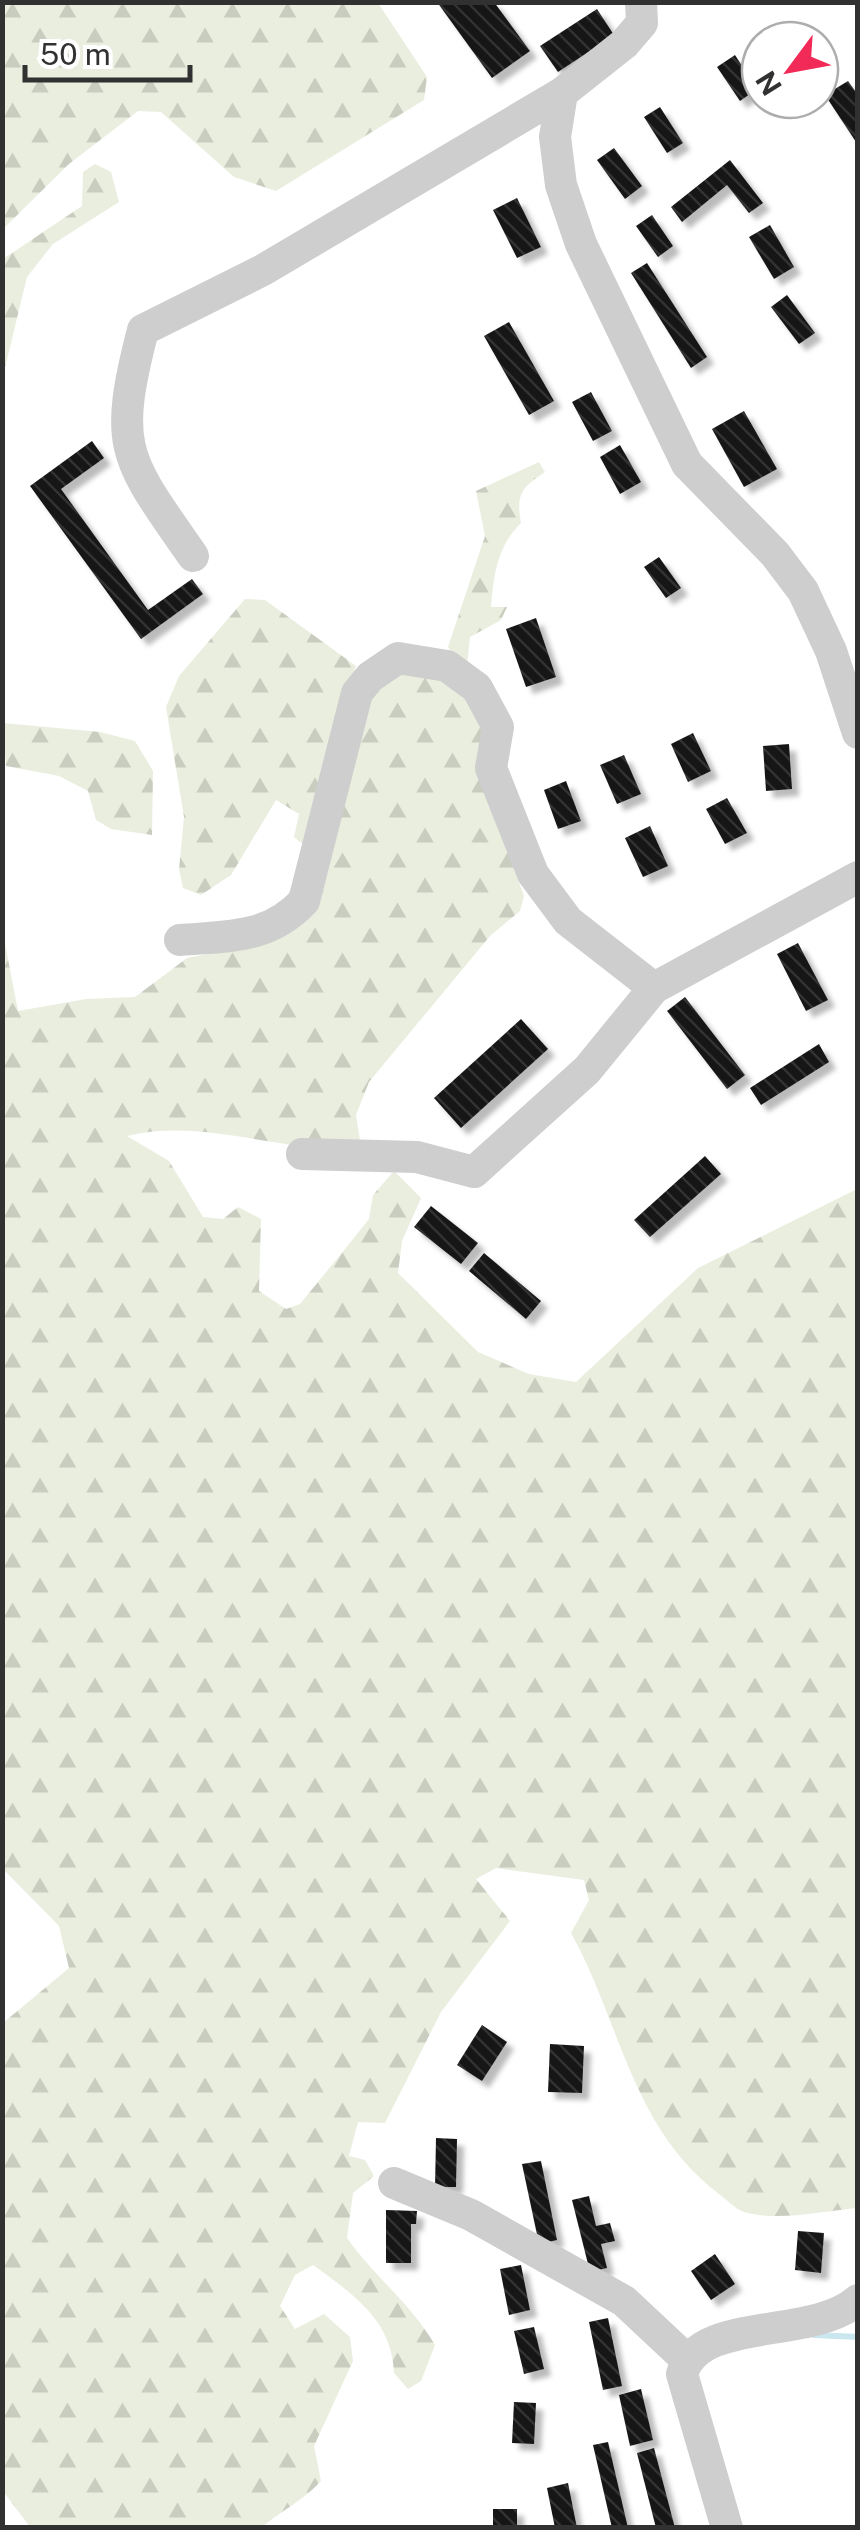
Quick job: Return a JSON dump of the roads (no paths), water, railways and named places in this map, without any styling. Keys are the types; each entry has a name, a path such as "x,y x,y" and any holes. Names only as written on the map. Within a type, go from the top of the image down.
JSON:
{"street":[{"path":"194,556 138,477 126,443 126,394 143,330 264,270 562,93 624,44 642,23 641,2"},
{"path":"562,93 555,137 562,185 582,244 687,464 775,554 803,591 832,651 858,733"},
{"path":"180,940 262,933 288,918 304,901 357,693 370,676 398,658 422,659 446,666 477,688 494,713 498,727 491,768 533,874 568,921 654,988"},
{"path":"302,1154 417,1157 474,1172 587,1070 654,988 858,877"},
{"path":"394,2182 471,2215 624,2301 686,2360"},
{"path":"728,2528 682,2374 686,2360 718,2338 829,2320 858,2300"}],"waterway":[{"path":"814,2335 858,2337"}]}
